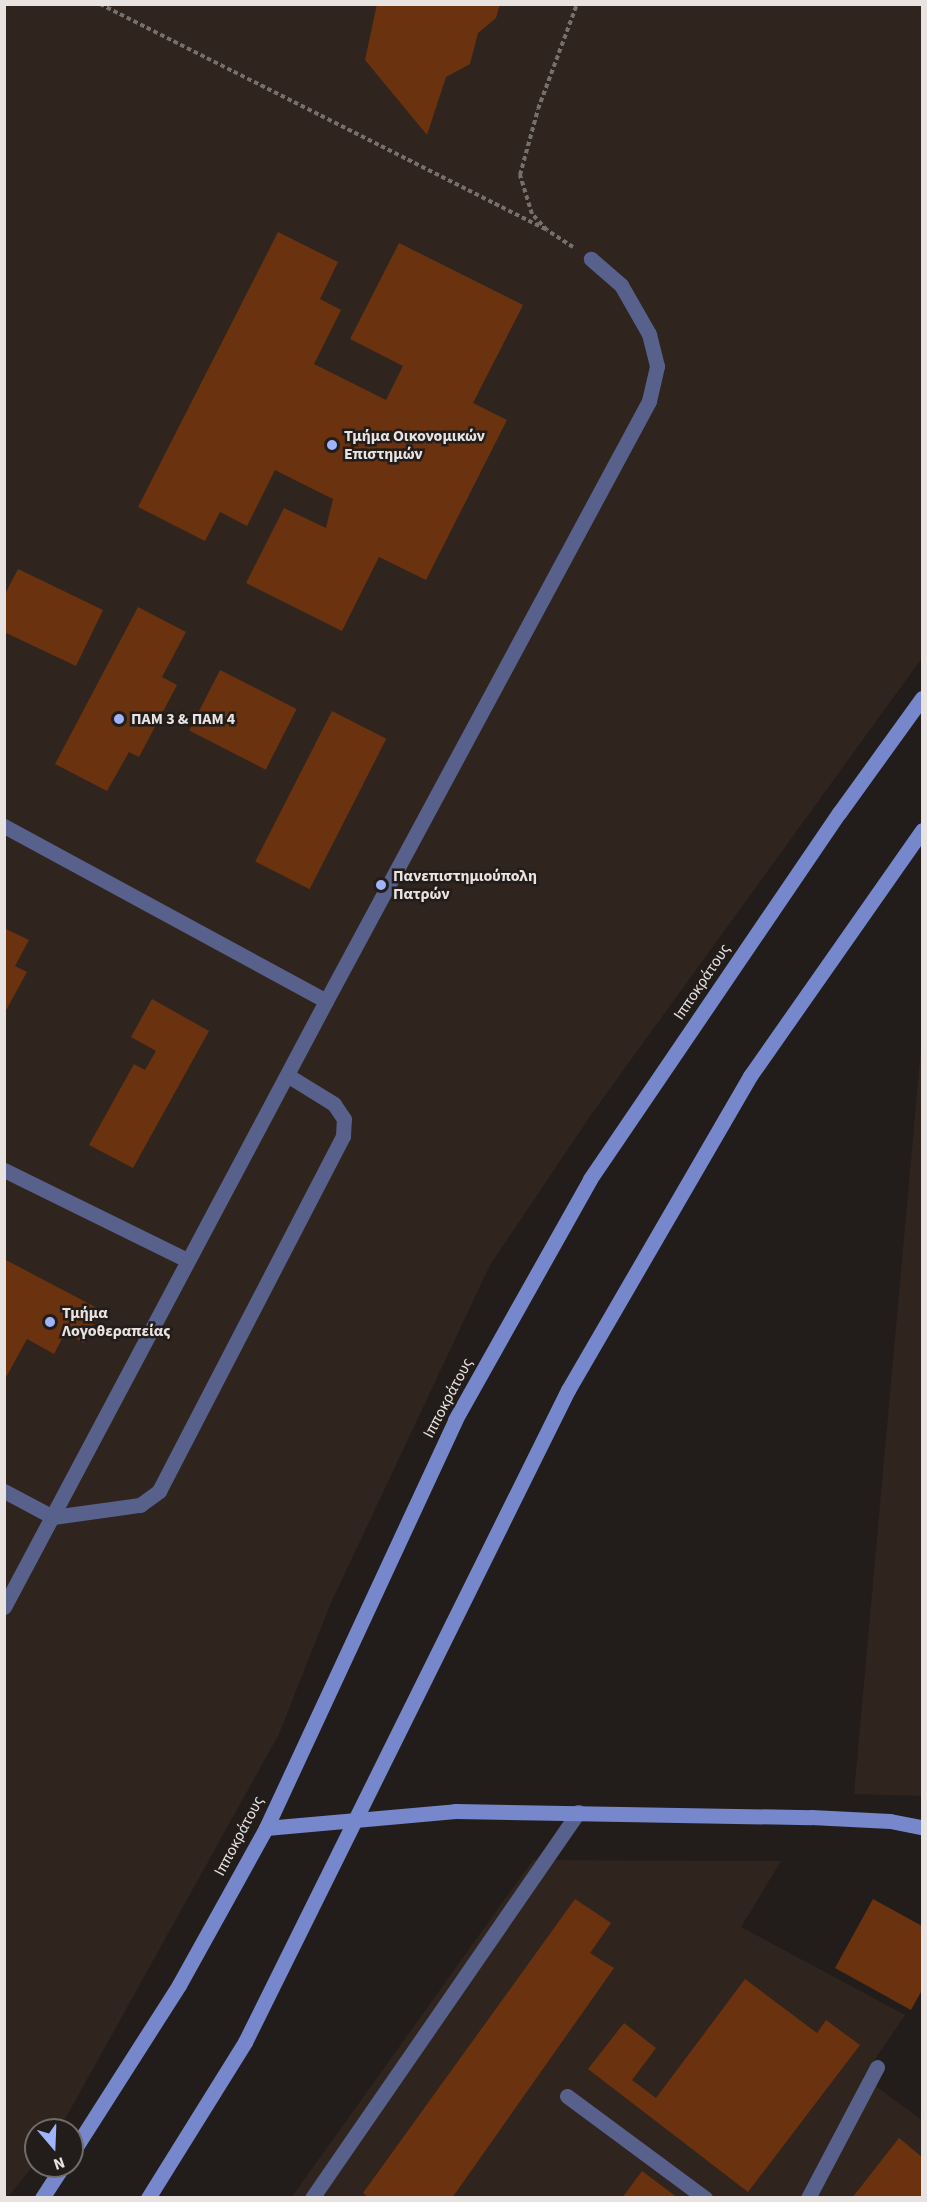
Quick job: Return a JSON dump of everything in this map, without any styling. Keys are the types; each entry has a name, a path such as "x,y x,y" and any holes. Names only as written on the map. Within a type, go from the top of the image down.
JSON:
{"street":[{"name":"Ιπποκράτους","path":"84,2134 179,1985 266,1828 455,1420 590,1179 838,813 922,698"},
{"path":"148,2198 245,2042 568,1390 750,1076 922,830"},
{"path":"266,1828 356,1817 455,1811 812,1817 890,1821 922,1827"},
{"path":"42,2198 55,2178"}],"lane":[{"path":"4,1607 187,1260 649,401 657,366 649,334 621,285 591,259"},
{"path":"4,826 326,1001"},
{"path":"4,1491 53,1516 140,1505 159,1491 343,1136 344,1119 334,1104 287,1075"},
{"path":"4,1170 187,1260"},
{"path":"312,2198 578,1812"},
{"path":"808,2198 877,2067"},
{"path":"567,2096 705,2198"}],"path":[{"path":"100,4 547,230 591,259"},
{"path":"547,230 532,214 520,175 538,109 577,4"}],"shaded area":[{"name":"Πανεπιστημιούπολη Πατρών","path":"5,5 922,5 922,658 593,1112 490,1265 330,1605 279,1734 66,2118 24,2118 24,2177 5,2198"},
{"path":"922,1038 922,1796 854,1794"},
{"path":"533,1860 781,1861 741,1927 905,2015 863,2077 922,2120 922,2197 291,2198"}],"building":[{"path":"377,4 500,4 496,18 478,33 470,64 446,77 427,135 365,60"},
{"name":"Τμήμα Οικονομικών Επιστημών","path":"278,232 338,262 320,299 341,310 314,364 386,400 403,366 350,339 399,243 523,305 473,403 507,420 426,580 379,557 342,631 246,583 284,508 326,528 333,499 275,470 247,526 220,512 205,541 138,507"},
{"path":"18,569 103,610 76,666 4,632 4,596"},
{"name":"ΠΑΜ 3 & ΠΑΜ 4","path":"138,607 186,632 162,677 177,685 139,757 129,752 107,791 55,764"},
{"path":"220,670 297,709 266,770 189,731"},
{"path":"332,711 386,739 310,889 255,862"},
{"path":"4,928 29,940 15,966 27,972 4,1014"},
{"path":"152,999 209,1031 133,1168 89,1145 134,1064 145,1070 156,1051 131,1037"},
{"name":"Τμήμα Λογοθεραπείας","path":"4,1259 101,1310 84,1343 65,1333 54,1354 27,1339 4,1381"},
{"path":"575,1899 611,1923 590,1953 614,1968 452,2198 369,2198 363,2193"},
{"path":"873,1899 922,1926 922,1990 911,2010 835,1968"},
{"path":"745,1979 817,2033 826,2020 860,2045 748,2192 588,2069 624,2023 656,2048 632,2080 656,2098"},
{"path":"899,2138 922,2157 922,2198 852,2198"},
{"path":"642,2171 678,2198 622,2198"}],"place":[{"name":"Τμήμα Οικονομικών Επιστημών","path":"332,445"},
{"name":"ΠΑΜ 3 & ΠΑΜ 4","path":"119,719"},
{"name":"Πανεπιστημιούπολη Πατρών","path":"381,885"},
{"name":"Τμήμα Λογοθεραπείας","path":"50,1322"}]}
